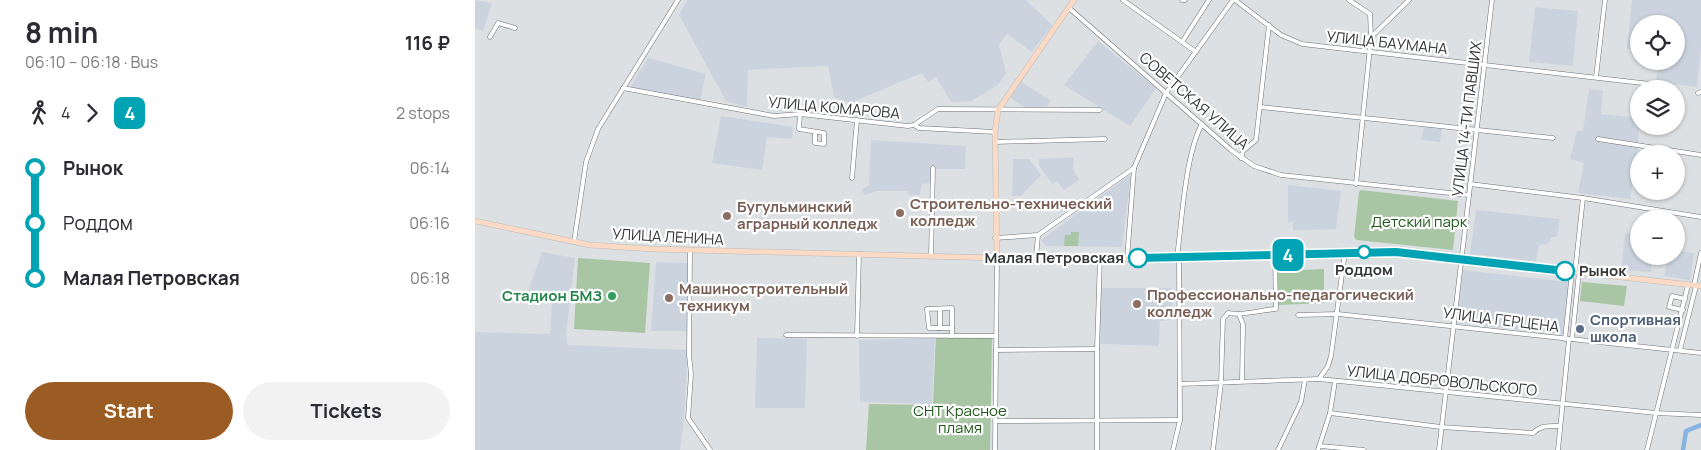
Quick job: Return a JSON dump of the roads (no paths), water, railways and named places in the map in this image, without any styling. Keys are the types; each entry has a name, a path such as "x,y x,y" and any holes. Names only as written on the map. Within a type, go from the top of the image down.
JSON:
{"main road":[{"path":"997,258 995,238 995,132 998,110 1075,0"},
{"name":"УЛИЦА ЛЕНИНА","path":"475,221 574,242 690,251 997,258 1275,256 1345,252 1396,252 1695,285"}],"street":[{"path":"574,242 586,162 598,129 678,0"},
{"path":"1123,0 1196,52"},
{"path":"1182,42 1209,0"},
{"path":"1127,258 1134,168 1166,93 1234,0"},
{"name":"УЛИЦА БАУМАНА","path":"1234,0 1281,35 1303,44 1630,81"},
{"path":"1349,0 1369,14 1371,37 1356,184"},
{"path":"1371,37 1409,0"},
{"name":"УЛИЦА 14-ТИ ПАВШИХ","path":"1439,450 1492,0"},
{"path":"1597,77 1605,0"},
{"name":"СОВЕТСКАЯ УЛИЦА","path":"1069,8 1241,158 1254,166 1281,174 1356,184 1469,195"},
{"path":"490,37 498,23 515,28"},
{"path":"1241,158 1243,151 1256,140 1269,25"},
{"name":"УЛИЦА КОМАРОВА","path":"623,88 774,116 800,114 913,125 938,109 1100,110"},
{"path":"1261,107 1553,138"},
{"path":"800,114 799,130 815,132"},
{"path":"852,178 857,120"},
{"path":"1173,450 1180,420 1178,257 1190,165 1197,132 1202,124"},
{"path":"913,125 919,128 995,132"},
{"path":"995,142 1105,139"},
{"path":"1597,139 1701,155"},
{"path":"931,256 933,168"},
{"path":"995,238 1037,235 1134,168"},
{"path":"1470,184 1583,198 1701,217"},
{"path":"1558,450 1561,404 1583,198"},
{"path":"1036,258 1037,235"},
{"path":"690,251 689,355 691,374 688,418 710,450"},
{"path":"1319,379 1328,366 1331,356 1345,252"},
{"path":"1680,350 1701,253"},
{"path":"857,336 859,254"},
{"path":"1213,450 1221,383 1222,322 1228,314 1239,315 1249,311 1276,309 1275,256"},
{"path":"995,450 997,258"},
{"path":"1097,450 1097,349 1100,258"},
{"path":"1569,339 1576,272"},
{"path":"1647,450 1685,299 1695,285"},
{"path":"1683,310 1669,307 1672,296 1685,299"},
{"path":"929,336 927,309 952,308 952,336"},
{"path":"940,309 940,328"},
{"name":"УЛИЦА ГЕРЦЕНА","path":"1298,314 1338,314 1454,325 1701,353"},
{"path":"1239,315 1243,324 1241,381"},
{"path":"929,328 953,328"},
{"path":"786,335 996,336"},
{"path":"996,350 1097,349"},
{"name":"УЛИЦА ДОБРОВОЛЬСКОГО","path":"1180,384 1319,379 1656,413 1701,415"},
{"path":"1278,450 1301,402 1305,380"},
{"path":"1335,381 1330,413 1319,448 1364,450"},
{"path":"1330,413 1441,427 1533,433 1538,428 1544,426 1559,426"},
{"path":"995,421 1180,420"}],"waterway":[{"path":"1683,450 1686,431 1701,425"}],"place":[{"name":"Строительно-технический колледж","path":"900,213"},
{"name":"Бугульминский аграрный колледж","path":"727,216"},
{"name":"Роддом","path":"1364,252"},
{"name":"Малая Петровская","path":"1138,258"},
{"name":"Рынок","path":"1565,271"},
{"name":"Стадион БМЗ","path":"612,296"},
{"name":"Машиностроительный техникум","path":"669,298"},
{"name":"Профессионально-педагогический колледж","path":"1137,304"},
{"name":"Спортивная школа","path":"1580,329"}],"park label":[{"name":"Детский парк","path":"1419,222"},
{"name":"СНТ Красное пламя","path":"960,420"}]}
